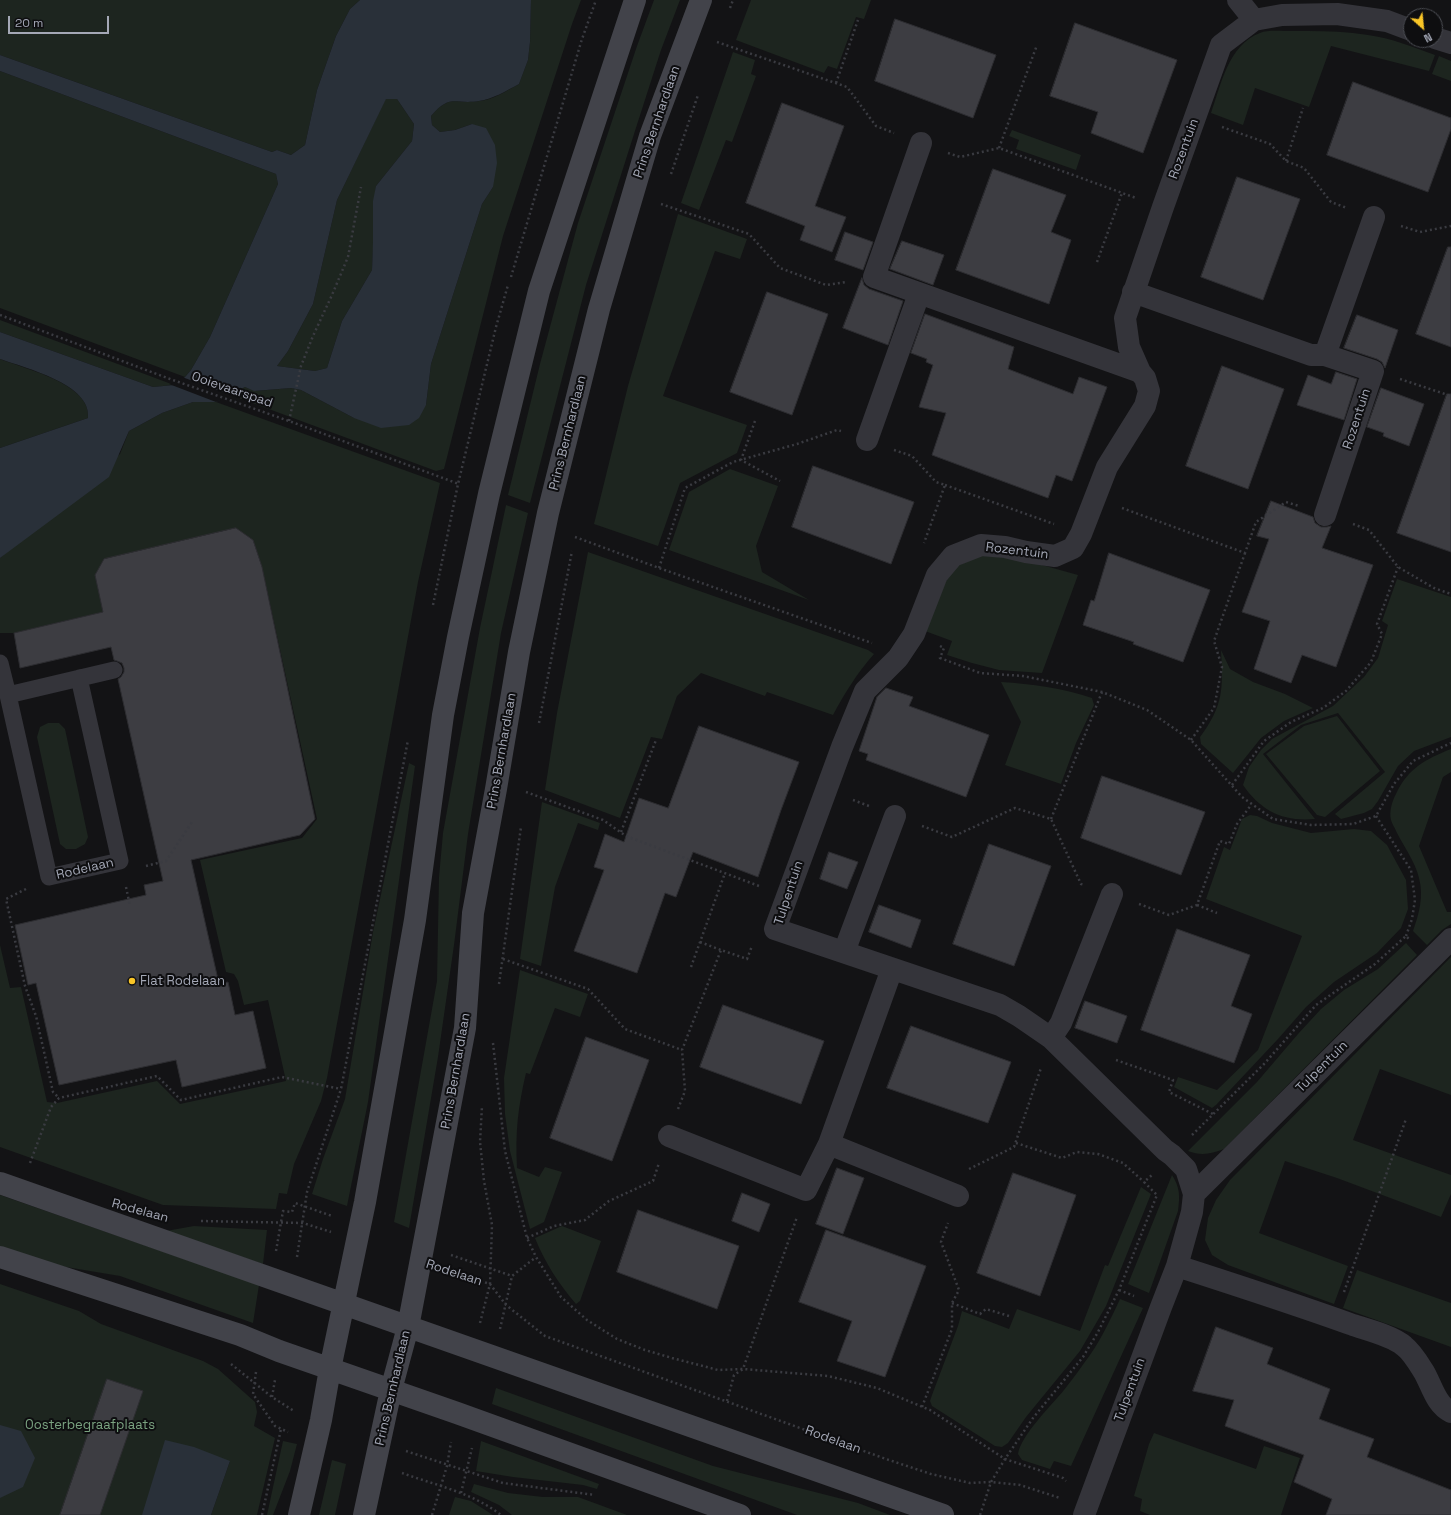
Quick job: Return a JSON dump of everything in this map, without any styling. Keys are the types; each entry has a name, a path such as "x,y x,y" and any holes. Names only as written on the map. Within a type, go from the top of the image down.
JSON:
{"main road":[{"path":"299,1515 321,1420 330,1369 358,1241 414,920 445,708 458,636 488,494 539,291 635,0"},
{"name":"Prins Bernhardlaan","path":"364,1515 391,1390 408,1327 465,1028 473,913 519,652 548,513 599,309 650,136 701,0"},
{"name":"Rodelaan","path":"5,1185 943,1515"},
{"path":"0,1257 240,1335 279,1351 740,1515"}],"street":[{"path":"1238,0 1254,20"},
{"name":"Rozentuin","path":"898,658 914,634 937,575 953,556 981,545 1005,547 1026,552 1055,556 1073,548 1081,534 1107,468 1145,406 1150,391 1129,346 1125,318 1221,45 1254,20 1282,15 1337,14 1386,21 1403,27"},
{"path":"921,143 874,277 1140,372"},
{"path":"1325,355 1374,217"},
{"name":"Rozentuin","path":"1133,292 1311,355 1325,355 1373,371 1325,515"},
{"path":"868,440 919,294"},
{"name":"Tulpentuin","path":"898,658 865,691 826,790 775,929 1000,1005 1019,1016 1051,1038 1154,1140 1186,1169 1194,1194 1192,1212 1177,1266 1085,1511"},
{"path":"844,952 895,816"},
{"path":"1051,1038 1061,1023 1112,894"},
{"name":"Tulpentuin","path":"1194,1194 1451,939"},
{"path":"668,1136 806,1190 829,1144 892,969"},
{"path":"829,1144 958,1196"},
{"path":"1177,1266 1335,1318 1392,1339 1404,1345 1424,1372 1436,1398 1451,1412"}],"lane":[{"name":"Rodelaan","path":"0,663 49,877 120,861 80,678"},
{"path":"8,696 114,670"}],"path":[{"path":"728,14 733,0"},
{"path":"836,83 858,20"},
{"path":"714,49 720,35"},
{"path":"999,148 1037,45"},
{"path":"671,174 699,94"},
{"path":"1286,161 1303,108"},
{"path":"1195,118 1270,144 1286,161 1304,168 1331,202 1420,232 1451,226"},
{"path":"290,421 301,366 312,336 330,302 348,257 361,187"},
{"path":"1097,262 1122,193"},
{"path":"659,211 663,196"},
{"path":"661,204 749,234 780,268 826,285 874,277"},
{"name":"Ooievaarspad","path":"0,315 458,484"},
{"path":"1373,371 1451,396"},
{"path":"741,460 755,421"},
{"path":"659,568 685,488 733,462 797,444 837,430 912,456 936,482 1081,534"},
{"path":"741,460 780,480"},
{"path":"924,545 945,485"},
{"path":"1096,498 1245,553"},
{"path":"1191,740 1214,708 1222,667 1214,641 1256,522 1286,502 1368,530 1398,567 1434,588 1451,594"},
{"path":"537,730 576,530"},
{"path":"575,537 887,648 898,658"},
{"path":"1232,785 1264,742 1291,722 1323,708 1346,691 1371,662 1382,634 1377,624 1398,567"},
{"path":"940,658 980,673 1023,676 1102,692 1148,710 1191,740 1250,805 1273,820 1311,826 1353,824 1376,816 1394,784 1413,761 1451,743"},
{"path":"1102,692 1051,819 1081,884 1169,915 1197,905 1217,913"},
{"path":"292,1287 307,1192 341,1089 409,737"},
{"path":"621,832 656,740"},
{"path":"826,790 952,837 1015,808 1051,819"},
{"path":"524,799 525,792 603,820 626,836 786,896"},
{"path":"1197,905 1220,841 1229,844 1237,824 1250,805"},
{"path":"1376,816 1411,870 1415,900 1412,919 1406,936"},
{"path":"142,866 166,861 192,822"},
{"path":"499,986 521,822"},
{"path":"691,967 725,873"},
{"path":"49,877 6,899 25,986 36,1016 53,1092 59,1098"},
{"path":"700,942 747,959 762,922 775,929"},
{"path":"527,1238 554,1226 585,1220 609,1201 653,1181 685,1091 682,1050 721,950"},
{"path":"503,959 588,990 625,1029 682,1050"},
{"path":"490,1047 492,1040 505,1151 527,1238 536,1257 561,1297 587,1320 617,1339 645,1350 718,1370 743,1369 828,1376 877,1388 930,1410 1004,1460 1063,1478 1085,1511"},
{"path":"1116,1060 1173,1080 1169,1092 1213,1114"},
{"path":"5,1185 29,1167 51,1107 59,1098 157,1076 181,1100 282,1077 341,1089"},
{"path":"482,1100 480,1142 484,1181 492,1225 490,1284"},
{"path":"1335,1318 1406,1120"},
{"path":"1016,1143 1062,1158 1077,1152 1098,1154 1123,1163 1144,1182"},
{"path":"727,1401 734,1375 743,1369 806,1190"},
{"path":"193,1221 303,1223 358,1241"},
{"path":"491,1268 512,1276 536,1257"},
{"name":"Rodelaan","path":"421,1261 490,1284 506,1305 545,1336 931,1474 970,1483 992,1482 1020,1485 1085,1511"},
{"path":"952,1303 980,1314 986,1309 1009,1316"},
{"path":"272,1397 279,1351"},
{"path":"262,1515 281,1429"},
{"path":"446,1466 503,1483 598,1495"}],"green space":[{"path":"0,0 360,0 350,9 336,36 317,90 305,145 291,155 277,150 272,152 0,55"},
{"path":"531,0 581,0 503,236 444,469 436,471 231,395 245,387 255,391 291,388 301,390 354,418 426,405 431,364 482,204 493,187 472,124 455,130 440,132 432,125 431,116 448,102 471,102 489,99 519,84 528,60"},
{"path":"654,0 680,0 661,50 586,285 530,503 508,495 540,364 578,223 637,46"},
{"path":"751,0 871,0 864,19 856,17 837,69 828,66 824,73 736,40"},
{"path":"1269,31 1358,33 1377,36 1403,44 1403,48 1416,48 1435,55 1429,71 1331,46 1309,107 1255,88 1243,125 1211,113 1222,79 1233,56 1249,39 1260,33"},
{"path":"733,52 755,60 751,74 756,76 732,142 726,140 699,210 681,203"},
{"path":"1439,56 1451,61 1451,81 1432,74"},
{"path":"0,71 276,174 278,184 210,337 191,370 185,377 0,308"},
{"path":"386,98 397,99 414,124 412,141 376,186 372,270 342,321 327,368 315,371 277,366 288,351 313,304 337,200"},
{"path":"1012,130 1081,155 1076,170 1016,149 1019,140 1009,136"},
{"path":"678,214 747,239 740,259 715,251 663,396 747,425 737,453 680,483 658,546 594,524 628,386"},
{"path":"0,320 174,385 153,387 0,332"},
{"path":"0,359 40,373 69,387 79,396 86,406 88,418 0,448"},
{"path":"193,402 216,402 440,483 418,582 327,1078 321,1101 294,1164 287,1194 279,1193 276,1209 163,1205 0,1147 0,945 10,988 21,987 47,1102 57,1103 157,1081 180,1104 286,1081 268,1000 244,1005 238,981 234,974 226,972 200,860 302,838 317,819 262,567 253,540 236,528 104,559 95,575 103,612 14,633 0,633 0,558 120,454 129,431 162,413"},
{"path":"730,469 778,486 756,546 762,572 809,600 669,550 689,492"},
{"path":"506,505 528,513 501,633 468,834 438,1057 409,1228 394,1222 437,981 439,877 443,833 480,628"},
{"path":"588,552 868,650 874,654 862,668 833,715 767,692 765,696 701,673 677,696 662,739 651,737 620,818 545,790 557,713"},
{"path":"981,555 1024,560 1078,575 1042,673 999,670 947,655 952,641 925,631 951,569"},
{"path":"1397,579 1451,597 1451,737 1414,751 1398,766 1372,809 1364,813 1341,819 1335,814 1385,772 1338,713 1301,725 1263,754 1315,819 1293,819 1274,813 1257,802 1243,785 1249,767 1261,750 1272,739 1333,706 1364,677 1378,658 1388,625 1382,621"},
{"path":"1221,650 1230,669 1253,682 1285,694 1313,708 1284,721 1261,738 1233,773 1201,744 1200,737 1208,726 1218,705 1222,686"},
{"path":"1001,682 1047,687 1092,698 1094,705 1076,743 1061,784 1005,765 1021,722"},
{"path":"1337,716 1380,771 1325,817 1317,815 1266,754 1304,726"},
{"path":"48,723 59,723 65,729 88,837 85,844 76,849 66,849 60,844 37,737 40,727"},
{"path":"1451,749 1451,772 1443,777 1419,846 1447,912 1451,912 1451,924 1442,930 1427,945 1413,931 1421,898 1417,872 1390,817 1393,800 1406,777 1426,761"},
{"path":"409,763 415,766 368,1102 347,1206 312,1194 345,1099 373,932"},
{"path":"542,802 600,823 598,830 578,823 555,887 541,966 520,959"},
{"path":"1250,815 1257,816 1272,823 1311,833 1354,829 1371,831 1387,845 1406,880 1408,909 1401,928 1377,953 1334,982 1306,1007 1278,1039 1212,1108 1174,1087 1178,1077 1217,1090 1258,1050 1302,936 1206,899 1224,847 1230,850 1242,819"},
{"path":"1406,943 1417,955 1224,1149 1206,1154 1197,1154 1188,1151 1257,1082 1321,1009 1344,990 1378,969"},
{"path":"1451,957 1451,1095 1380,1069 1353,1140 1451,1175 1451,1194 1441,1217 1337,1178 1285,1161 1259,1233 1348,1266 1334,1304 1228,1265 1212,1255 1205,1240 1208,1218 1216,1200 1230,1180"},
{"path":"520,970 588,994 580,1017 555,1008 530,1074 526,1073 518,1120 516,1143 517,1168 539,1177 545,1167 562,1172 544,1222 530,1229 510,1151 505,1114 504,1078"},
{"path":"1172,1175 1179,1192 1178,1211 1149,1293 1128,1284"},
{"path":"1141,1187 1151,1194 1106,1306 1080,1351 1026,1417 1008,1443 1002,1447 995,1446 932,1406 930,1401 958,1326 962,1311 1009,1329 1017,1309 1080,1331 1105,1265 1108,1266"},
{"path":"0,1195 259,1285 253,1323 120,1276 48,1264 0,1247"},
{"path":"194,1226 267,1230 263,1264 166,1231"},
{"path":"562,1226 601,1241 580,1301 576,1304 553,1273 535,1238"},
{"path":"1357,1270 1451,1303 1451,1347 1343,1308"},
{"name":"Oosterbegraafplaats","path":"0,1284 79,1311 101,1324 203,1361 218,1369 255,1402 257,1412 254,1426 275,1438 257,1515 211,1515 230,1461 181,1515 0,1515"},
{"path":"1120,1299 1143,1308 1071,1466 1054,1461 1050,1469 1022,1460 1018,1454 1020,1446 1030,1430 1067,1386 1090,1355"},
{"path":"496,1388 713,1466 858,1503 890,1515 797,1515 492,1404"},
{"path":"1154,1433 1256,1469 1264,1446 1300,1458 1281,1515 1150,1515 1140,1511 1142,1499 1134,1496 1149,1444"},
{"path":"283,1441 297,1444 290,1471 273,1515 267,1515"},
{"path":"481,1441 599,1484 597,1489 583,1485 476,1471"},
{"path":"332,1460 346,1464 335,1515 319,1515"},
{"path":"474,1484 508,1493 543,1497 578,1497 627,1515 512,1515 499,1505 471,1492"},
{"path":"455,1497 471,1501 493,1515 449,1515"}],"shaded area":[{"path":"360,0 531,0 528,60 519,84 484,100 471,102 448,102 431,116 432,125 440,132 455,130 472,124 486,128 495,145 497,163 493,187 482,204 431,364 426,405 419,418 409,425 381,428 354,418 301,390 291,388 254,391 245,387 216,402 193,402 162,413 129,431 109,477 0,558 0,448 88,418 86,406 79,396 69,387 55,379 0,359 0,332 153,387 174,385 185,377 191,370 210,337 278,184 276,174 0,71 0,55 272,152 277,150 291,155 305,145 317,90 336,36 350,9","holes":["386,99 397,99 414,124 412,141 376,186 373,201 372,270 342,321 327,368 315,371 277,366 288,351 313,304 337,200"]},
{"path":"0,1425 21,1431 35,1458 23,1487 0,1498"},
{"path":"165,1440 194,1447 230,1461 211,1515 142,1515"}],"pier":[{"path":"182,377 231,395 216,402 169,384"}],"building":[{"path":"895,19 996,55 973,118 875,81"},
{"path":"1075,23 1177,60 1143,153 1091,133 1098,112 1050,96"},
{"path":"1353,82 1451,118 1451,129 1428,192 1327,155"},
{"path":"782,103 844,126 815,206 846,217 832,252 800,240 805,226 746,203"},
{"path":"993,169 1066,195 1051,232 1071,240 1049,304 956,270"},
{"path":"1237,177 1300,199 1263,300 1201,277"},
{"path":"845,232 873,242 863,270 835,260"},
{"path":"902,241 944,255 933,285 890,269"},
{"path":"1448,247 1451,247 1451,347 1416,334"},
{"path":"862,278 864,285 869,289 903,301 888,345 843,328"},
{"path":"767,292 828,314 792,415 730,392"},
{"path":"925,314 1014,347 1008,369 1073,394 1079,377 1107,387 1072,481 1056,475 1048,498 932,455 946,413 919,407 933,365 926,362 927,359 911,353"},
{"path":"1357,315 1398,330 1385,368 1382,362 1377,359 1344,348"},
{"path":"1222,366 1284,389 1248,489 1186,466"},
{"path":"1336,372 1357,379 1344,420 1297,405 1308,375 1331,384"},
{"path":"1381,388 1424,404 1409,446 1383,436 1384,433 1367,427"},
{"path":"1447,394 1451,394 1451,552 1397,533"},
{"path":"813,466 914,502 891,564 792,527"},
{"path":"1271,501 1313,517 1315,523 1321,527 1331,526 1322,548 1373,565 1336,667 1302,655 1291,683 1254,669 1270,621 1242,612 1269,539 1257,536"},
{"path":"236,528 253,540 262,567 315,819 300,835 191,860 219,984 228,982 235,1015 253,1011 266,1068 182,1087 176,1060 59,1085 36,983 28,985 15,925 146,895 144,885 163,881 118,679 124,672 122,663 114,660 111,647 20,668 14,633 103,612 95,575 104,559"},
{"path":"1109,553 1210,590 1183,662 1133,644 1134,642 1083,625 1091,600 1094,601"},
{"path":"886,688 913,697 909,706 989,735 966,797 866,760 868,754 859,751 877,697"},
{"path":"699,726 799,762 758,877 693,852 676,897 665,893 637,973 574,951 604,870 594,867 605,834 624,842 639,798 668,808"},
{"path":"1102,776 1205,812 1181,875 1081,838"},
{"path":"989,844 1051,866 1014,966 953,944"},
{"path":"829,852 858,862 847,889 820,879"},
{"path":"879,905 921,920 911,948 869,932"},
{"path":"1177,929 1250,955 1231,1006 1252,1014 1234,1063 1141,1030"},
{"path":"1085,1001 1127,1016 1117,1043 1075,1028"},
{"path":"723,1005 824,1041 801,1104 700,1067"},
{"path":"911,1026 1011,1062 988,1123 887,1088"},
{"path":"586,1037 649,1060 612,1161 550,1138"},
{"path":"837,1168 864,1178 843,1234 816,1224"},
{"path":"1013,1173 1076,1195 1040,1296 977,1273"},
{"path":"742,1193 770,1204 759,1232 732,1221"},
{"path":"638,1210 739,1246 717,1309 617,1272"},
{"path":"826,1230 926,1266 885,1377 837,1361 852,1321 799,1302"},
{"path":"1216,1327 1273,1348 1267,1364 1330,1389 1319,1419 1374,1439 1367,1457 1451,1490 1451,1515 1326,1515 1332,1499 1294,1482 1304,1455 1225,1426 1234,1400 1193,1391"},
{"path":"107,1379 143,1391 100,1515 60,1515"}],"place":[{"name":"Flat Rodelaan","path":"132,981"}]}
